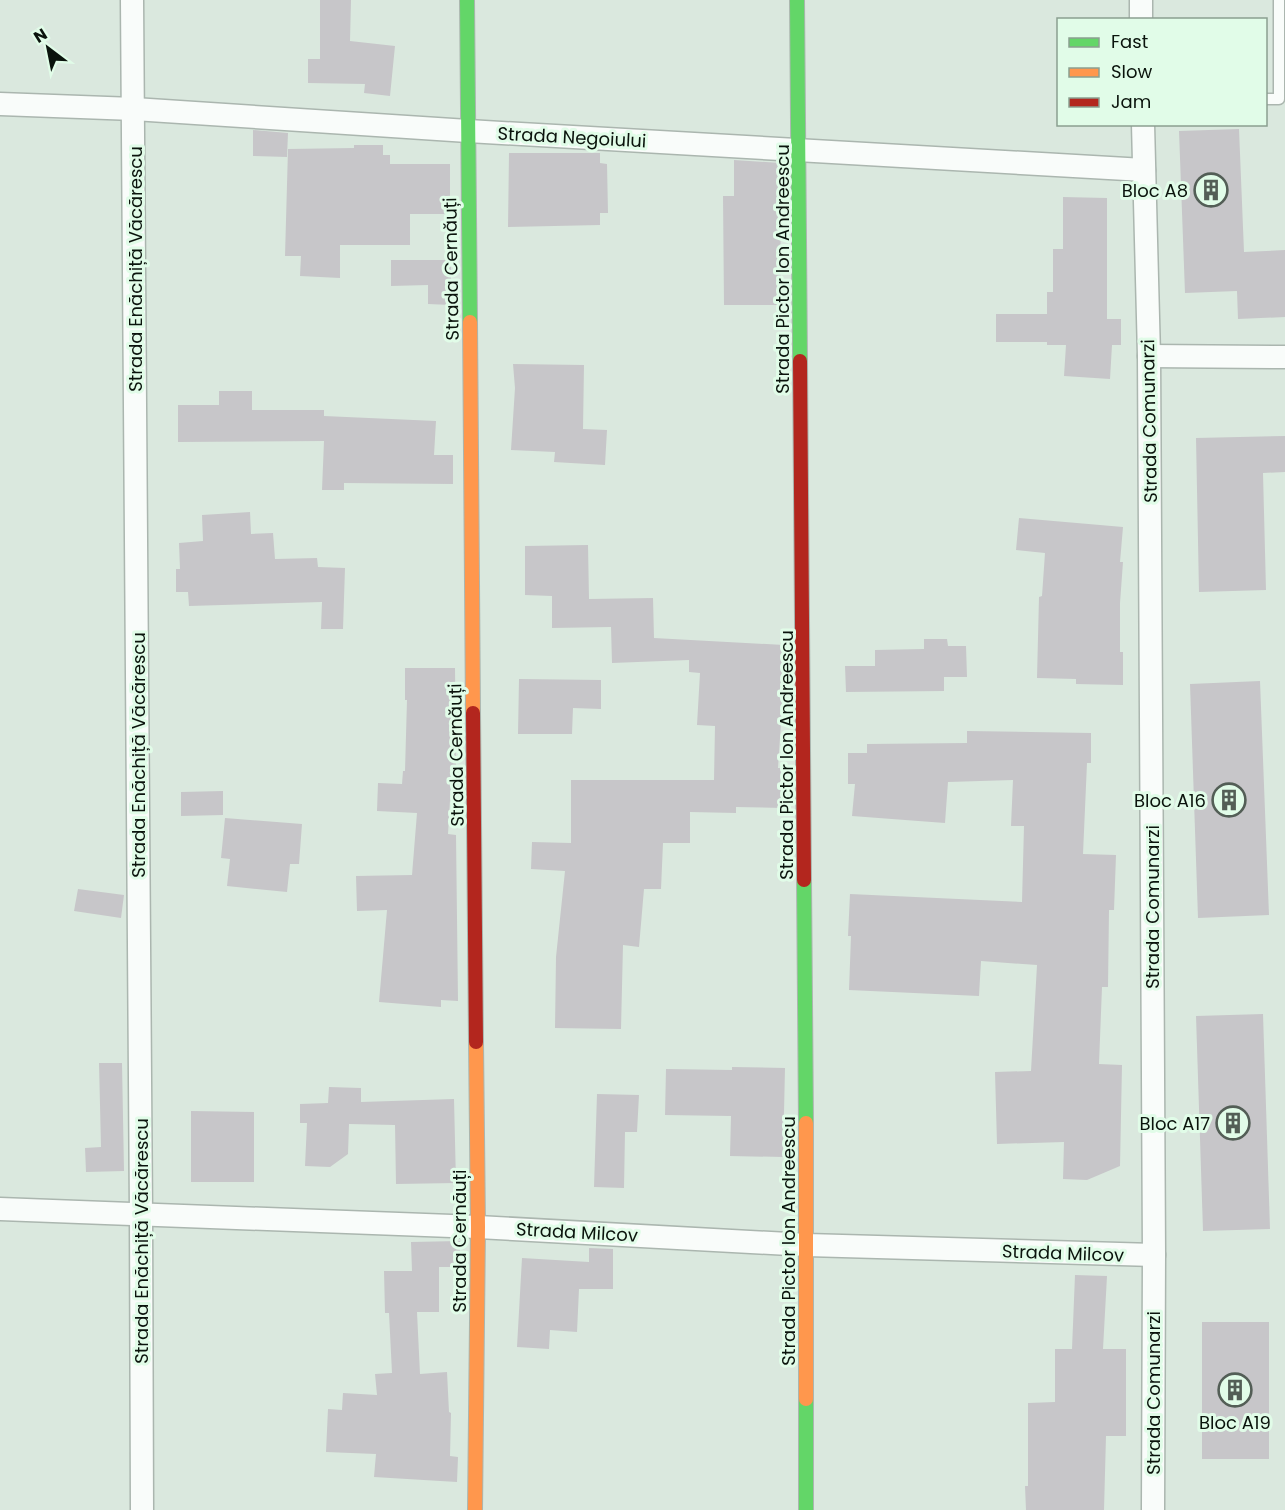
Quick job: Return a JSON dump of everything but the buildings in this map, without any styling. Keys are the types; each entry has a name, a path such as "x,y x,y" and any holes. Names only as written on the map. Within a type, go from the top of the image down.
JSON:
{"street":[{"name":"Strada Enăchiță Văcărescu","path":"132,0 142,1510"},
{"name":"Strada Cernăuți","path":"467,0 478,1227 475,1510"},
{"name":"Strada Pictor Ion Andreescu","path":"797,0 807,1245 806,1510"},
{"path":"1141,0 1141,18"},
{"name":"Strada Negoiului","path":"0,104 134,109 468,131 1144,170"},
{"name":"Strada Comunarzi","path":"1143,126 1149,356 1154,1256 1153,1510"},
{"path":"1149,356 1285,357"},
{"name":"Strada Milcov","path":"0,1209 478,1227 807,1245 1154,1256"}],"lane":[{"path":"1267,99 1279,99 1279,0"}],"traffic: fast":[{"path":"467,0 470,322"},
{"path":"797,0 800,361"},
{"path":"804,880 806,1123"},
{"path":"806,1399 806,1510"}],"traffic: slow":[{"path":"470,322 473,713"},
{"path":"475,1510 478,1227 476,1042"},
{"path":"806,1123 806,1399"}],"traffic: jam":[{"path":"800,361 804,880"},
{"path":"473,713 476,1042"}],"place":[{"name":"Bloc A8","path":"1211,190"},
{"name":"Bloc A16","path":"1229,800"},
{"name":"Bloc A17","path":"1233,1123"},
{"name":"Bloc A19","path":"1235,1390"}]}
